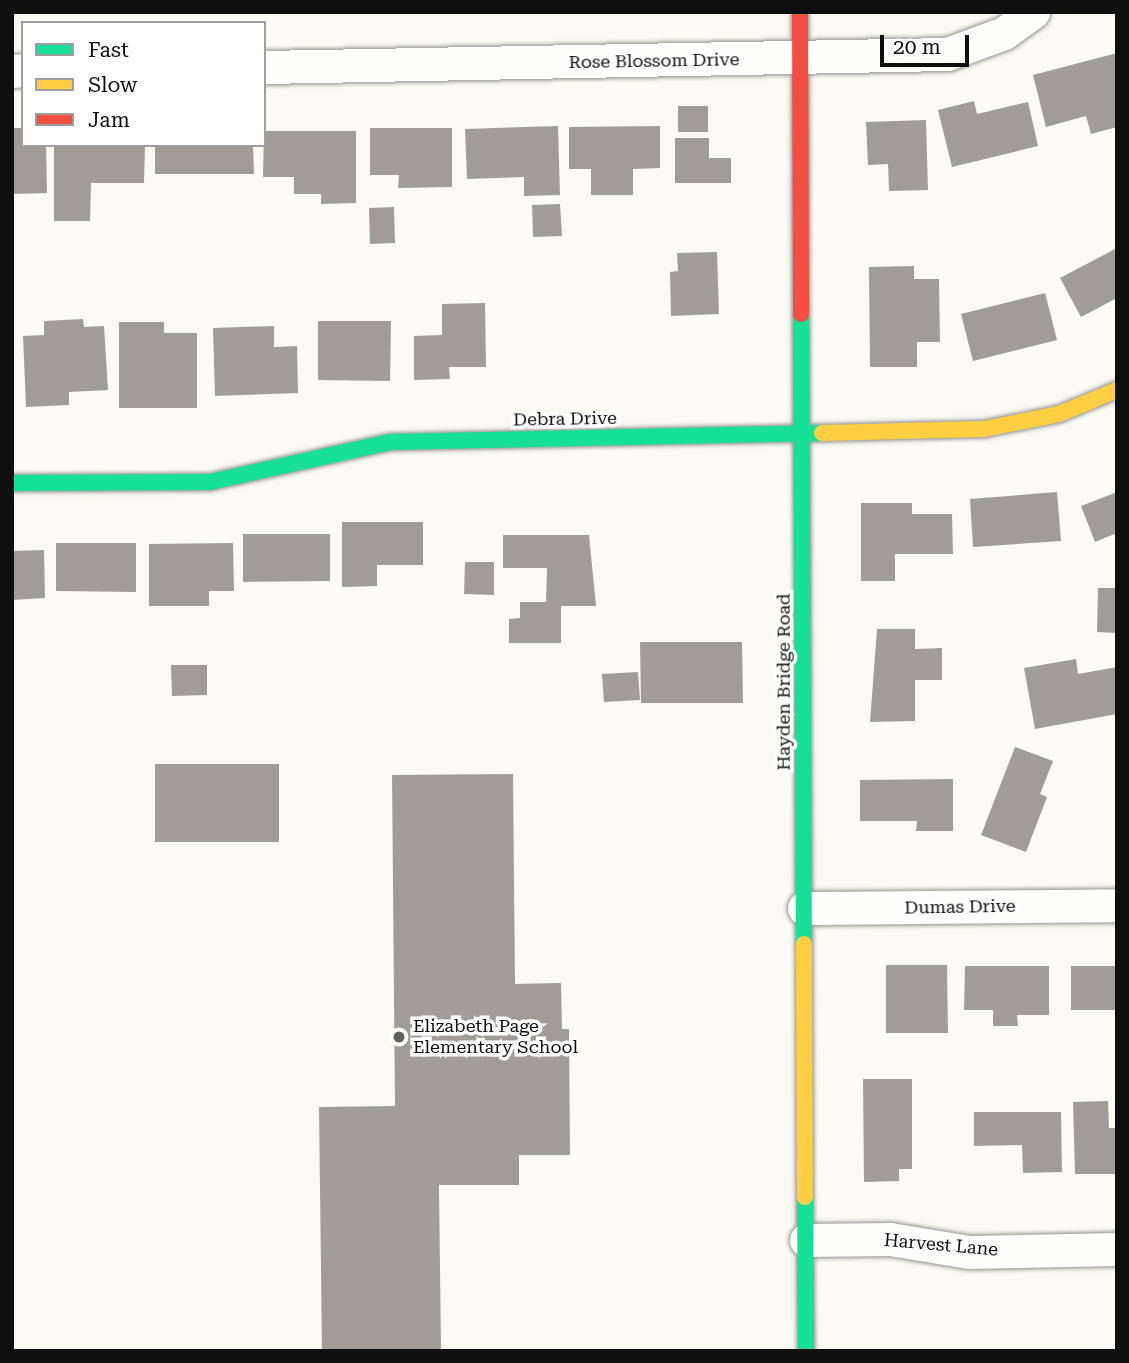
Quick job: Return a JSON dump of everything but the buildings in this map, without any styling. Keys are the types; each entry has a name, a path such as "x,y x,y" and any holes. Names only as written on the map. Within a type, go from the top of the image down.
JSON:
{"street":[{"name":"Hayden Bridge Road","path":"800,12 806,1351"},
{"name":"Rose Blossom Drive","path":"266,67 800,59 947,54 1004,33 1033,12"},
{"name":"Debra Drive","path":"12,483 209,481 390,442 984,429 1059,414 1117,390"},
{"name":"Dumas Drive","path":"804,908 1117,905"},
{"name":"Harvest Lane","path":"806,1240 890,1239 969,1252 1117,1249"}],"traffic: fast":[{"path":"801,314 804,944"},
{"path":"12,483 210,482 390,442 822,433"},
{"path":"805,1197 806,1351"}],"traffic: slow":[{"path":"822,433 984,429 1059,414 1117,390"},
{"path":"804,944 805,1197"}],"traffic: jam":[{"path":"800,12 801,314"}],"place":[{"name":"Elizabeth Page Elementary School","path":"399,1037"}]}
